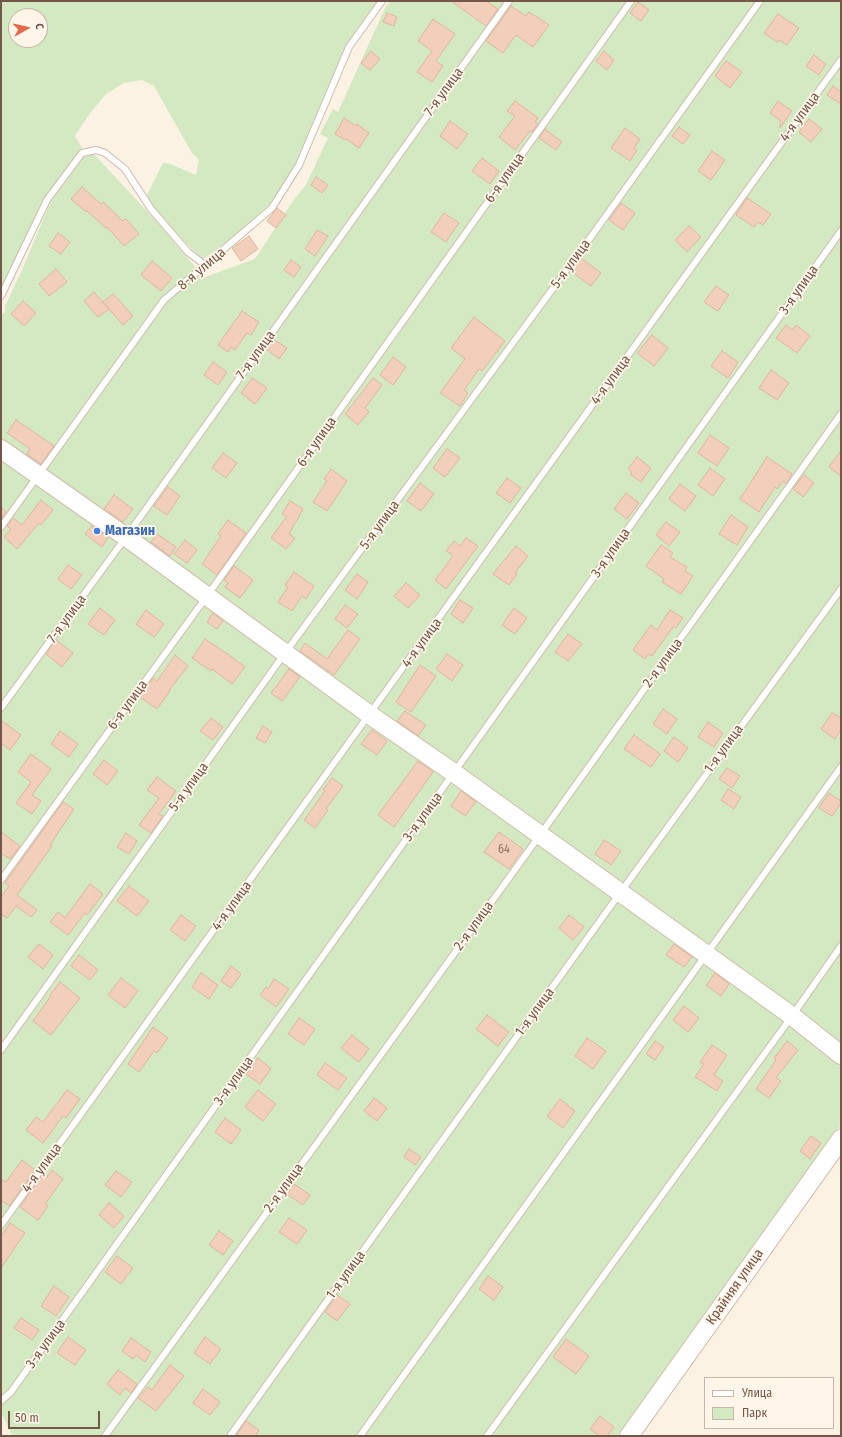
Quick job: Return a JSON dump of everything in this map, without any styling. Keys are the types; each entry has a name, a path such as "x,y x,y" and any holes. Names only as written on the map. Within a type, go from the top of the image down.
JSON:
{"street":[{"path":"1,449 620,892 706,956 792,1016 841,1055"},
{"name":"Крайняя улица","path":"629,1436 841,1139"}],"lane":[{"name":"8-я улица","path":"1,527 164,300 206,266 272,208 299,165 349,47 382,1"},
{"name":"7-я улица","path":"1,708 126,537 509,1"},
{"name":"6-я улица","path":"1,880 207,596 631,1"},
{"name":"5-я улица","path":"1,1050 286,653 589,240 760,1"},
{"name":"4-я улица","path":"1,1225 841,60"},
{"path":"1,296 47,200 82,153 96,150 105,153 124,169 151,209 188,252 206,266"},
{"name":"3-я улица","path":"1,1400 11,1392 841,231"},
{"name":"2-я улица","path":"105,1436 540,835 841,414"},
{"name":"1-я улица","path":"230,1436 620,892 841,589"},
{"path":"360,1436 841,767"},
{"path":"487,1436 792,1016 841,946"}],"green space":[{"path":"1,1 378,1 348,46 296,165 269,205 227,242 203,259 173,231 153,207 147,195 163,163 168,163 196,175 199,160 192,153 154,86 142,80 124,83 106,94 88,116 75,136 82,148 38,211 1,300"},
{"path":"390,1 841,1 841,1125 617,1436 12,1436 1,1412 1,315 5,312 5,306 23,268 49,205 85,155 93,153 157,222 196,268 204,274 205,277 255,259 295,198 306,185 328,138 320,134 333,109 338,112 386,6"}],"building":[{"path":"451,1 486,1 498,9 486,26"},
{"path":"638,2 649,10 641,21 630,13"},
{"path":"511,6 526,16 529,12 549,25 533,47 516,35 503,53 486,41"},
{"path":"387,13 397,17 394,26 383,22"},
{"path":"778,14 799,28 787,45 779,40 777,42 764,33"},
{"path":"433,19 455,34 436,61 443,66 432,82 417,72 432,51 418,41"},
{"path":"371,51 380,59 370,70 361,63"},
{"path":"604,51 614,60 607,70 596,61"},
{"path":"814,55 826,64 819,75 806,66"},
{"path":"726,61 742,72 730,88 715,76"},
{"path":"833,86 841,92 841,104 827,95"},
{"path":"515,101 538,118 535,122 538,124 532,132 530,131 515,150 499,137 515,116 507,111"},
{"path":"778,101 792,111 780,128 780,120 770,113"},
{"path":"344,118 356,126 357,124 369,133 359,148 346,139 345,140 335,134"},
{"path":"809,119 822,129 811,142 799,132"},
{"path":"450,121 468,134 457,149 440,136"},
{"path":"679,127 690,135 683,144 672,136"},
{"path":"625,128 640,139 634,148 637,150 630,161 611,148"},
{"path":"545,129 562,142 556,150 539,138"},
{"path":"712,151 725,160 711,180 698,171"},
{"path":"482,158 499,171 490,184 472,171"},
{"path":"316,177 328,185 322,193 311,185"},
{"path":"82,187 101,204 103,202 123,221 126,219 139,234 124,246 107,227 106,228 71,199"},
{"path":"747,198 771,214 763,225 758,222 754,227 736,215"},
{"path":"621,203 635,213 623,230 609,220"},
{"path":"277,208 286,215 276,228 267,221"},
{"path":"444,213 459,223 446,242 431,232"},
{"path":"689,226 701,237 687,252 675,240"},
{"path":"317,230 328,236 315,256 305,249"},
{"path":"58,233 70,242 61,254 49,246"},
{"path":"249,236 258,249 241,261 232,248"},
{"path":"581,258 601,273 591,286 571,271"},
{"path":"291,260 301,267 294,277 284,270"},
{"path":"152,261 172,278 161,291 141,275"},
{"path":"56,269 67,282 49,296 39,284"},
{"path":"716,286 729,295 718,311 704,302"},
{"path":"94,292 109,309 98,317 84,301"},
{"path":"113,294 133,316 123,325 103,302"},
{"path":"23,301 36,313 24,326 11,314"},
{"path":"242,311 259,322 251,335 247,333 235,350 231,347 228,352 218,345"},
{"path":"474,317 505,341 482,371 479,369 464,390 468,393 460,406 440,393 465,359 451,348"},
{"path":"786,325 792,330 796,325 810,336 797,353 776,338"},
{"path":"652,335 668,348 654,366 637,353"},
{"path":"273,339 287,348 279,359 266,349"},
{"path":"722,351 738,362 728,378 711,366"},
{"path":"393,357 406,367 393,385 380,375"},
{"path":"213,362 227,372 218,385 204,375"},
{"path":"771,370 789,383 777,400 759,388"},
{"path":"252,378 267,388 255,404 241,393"},
{"path":"373,378 382,385 365,408 369,412 358,425 345,414"},
{"path":"16,420 54,446 41,464 27,454 30,449 7,433"},
{"path":"710,435 729,448 717,466 698,453"},
{"path":"447,449 460,458 445,477 433,468"},
{"path":"841,451 841,476 829,467"},
{"path":"223,453 237,463 226,478 212,468"},
{"path":"637,457 651,468 641,482 630,474 632,472 628,469"},
{"path":"767,457 792,474 786,484 783,481 777,489 775,487 759,512 740,499"},
{"path":"710,468 725,479 713,496 698,485"},
{"path":"331,469 347,481 327,511 313,502 327,481 324,479"},
{"path":"804,475 814,483 803,497 793,489"},
{"path":"507,478 521,488 510,503 496,493"},
{"path":"420,483 434,494 421,511 407,501"},
{"path":"680,484 696,496 685,511 669,499"},
{"path":"168,487 180,496 167,515 154,506"},
{"path":"626,493 639,503 627,519 614,509"},
{"path":"114,495 133,509 123,522 104,509"},
{"path":"41,500 53,510 41,525 39,523 17,549 4,537 11,529 7,526 13,518 22,525"},
{"path":"290,501 303,509 289,534 295,538 286,549 271,538 287,516 282,514"},
{"path":"1,507 6,512 1,519"},
{"path":"731,515 748,527 737,545 719,534"},
{"path":"228,520 246,533 217,575 202,564 221,536 218,534"},
{"path":"666,522 680,532 669,546 656,535"},
{"path":"92,526 108,537 102,547 85,534"},
{"path":"157,534 176,547 170,556 151,542"},
{"path":"466,538 478,546 446,589 435,580 453,556 446,551 454,541 460,546"},
{"path":"185,540 197,550 187,563 174,554"},
{"path":"661,545 673,553 670,557 687,567 685,571 693,576 681,594 662,582 664,579 646,566"},
{"path":"516,546 528,556 515,573 517,574 509,585 493,574"},
{"path":"68,565 82,575 71,589 58,579"},
{"path":"234,566 253,580 240,598 225,587 228,583 224,580"},
{"path":"294,572 314,586 306,599 302,596 292,611 278,602 288,587 285,585"},
{"path":"357,574 368,582 357,599 345,590"},
{"path":"406,583 420,595 408,608 394,596"},
{"path":"460,600 473,608 463,623 451,614"},
{"path":"345,605 358,614 347,628 335,619"},
{"path":"100,608 115,620 104,635 88,624"},
{"path":"514,608 527,618 515,634 502,625"},
{"path":"146,610 164,624 154,637 136,624"},
{"path":"670,610 683,618 676,628 673,627 652,656 648,654 645,659 633,650 651,625 657,630"},
{"path":"213,613 223,621 217,629 207,622"},
{"path":"348,630 360,639 334,675 300,651 305,643 327,659"},
{"path":"568,634 582,644 568,661 555,652"},
{"path":"205,639 245,667 232,684 212,669 211,671 192,658"},
{"path":"56,640 73,653 62,667 46,654"},
{"path":"447,654 463,665 452,681 436,669"},
{"path":"175,655 188,666 169,690 170,691 157,709 140,697 153,678 157,681"},
{"path":"420,665 436,676 411,712 396,702"},
{"path":"289,669 300,677 282,701 271,693"},
{"path":"663,709 677,719 667,734 653,724"},
{"path":"405,711 426,725 418,736 397,721"},
{"path":"832,713 841,718 841,729 835,739 821,729"},
{"path":"211,718 223,727 213,740 200,731"},
{"path":"1,720 21,735 10,750 1,743"},
{"path":"708,722 723,733 714,747 698,737"},
{"path":"263,726 272,732 265,743 256,738"},
{"path":"372,730 387,741 377,755 361,744"},
{"path":"60,731 78,744 69,757 51,744"},
{"path":"634,735 660,754 651,767 624,749"},
{"path":"674,737 688,748 678,762 664,751"},
{"path":"31,754 51,769 32,795 41,801 32,814 16,803 31,782 18,772"},
{"path":"104,760 118,771 107,785 93,774"},
{"path":"418,761 433,772 394,827 378,815"},
{"path":"727,768 740,776 732,788 719,779"},
{"path":"157,777 176,791 159,814 163,816 151,833 139,825 159,798 147,790"},
{"path":"332,778 343,786 326,809 328,810 315,828 304,820 325,791 323,790"},
{"path":"728,789 741,797 734,809 721,800"},
{"path":"461,791 476,802 465,816 451,806"},
{"path":"829,793 841,801 832,816 819,808"},
{"path":"63,802 74,809 50,845 52,846 17,895 37,910 31,917 16,906 7,918 1,914 1,897 9,886 5,883"},
{"path":"1,832 20,846 10,859 1,853"},
{"path":"499,832 523,849 509,869 484,852"},
{"path":"126,833 137,841 129,854 117,847"},
{"path":"604,840 621,851 611,865 595,854"},
{"path":"90,884 103,894 87,915 85,913 68,935 50,922 58,912 65,918"},
{"path":"129,886 149,901 137,916 117,901"},
{"path":"181,915 196,926 185,941 170,930"},
{"path":"569,915 584,927 573,940 559,928"},
{"path":"39,944 53,955 43,969 28,957"},
{"path":"674,944 692,957 684,967 666,955"},
{"path":"79,955 98,970 90,980 71,966"},
{"path":"231,966 241,974 231,988 221,981"},
{"path":"201,973 218,985 209,999 192,987"},
{"path":"715,973 729,984 721,996 706,985"},
{"path":"121,978 138,991 125,1008 108,995"},
{"path":"274,979 289,989 276,1007 260,995 266,987 268,989"},
{"path":"60,982 80,998 51,1035 33,1021"},
{"path":"684,1006 699,1018 688,1032 673,1020"},
{"path":"487,1015 509,1032 498,1046 476,1029"},
{"path":"299,1018 315,1029 304,1045 288,1034"},
{"path":"153,1027 168,1038 157,1053 154,1051 139,1072 128,1064"},
{"path":"352,1035 369,1049 359,1062 341,1048"},
{"path":"587,1038 606,1051 593,1069 575,1056"},
{"path":"655,1041 664,1047 655,1060 646,1054"},
{"path":"787,1041 798,1050 776,1078 781,1081 769,1098 756,1089 776,1060 774,1058"},
{"path":"712,1045 727,1055 714,1075 723,1081 717,1091 695,1077 704,1064 700,1062"},
{"path":"258,1058 271,1069 260,1084 246,1074"},
{"path":"325,1063 347,1078 338,1090 317,1075"},
{"path":"67,1090 80,1099 66,1118 63,1116 43,1143 26,1130 36,1117 43,1122"},
{"path":"258,1090 276,1104 263,1121 245,1107"},
{"path":"374,1098 387,1108 377,1121 364,1111"},
{"path":"560,1099 575,1111 563,1128 547,1116"},
{"path":"225,1118 241,1130 231,1144 215,1132"},
{"path":"811,1136 821,1143 810,1159 800,1151"},
{"path":"409,1149 421,1157 415,1165 404,1157"},
{"path":"22,1160 35,1170 9,1206 1,1200 1,1179 6,1182"},
{"path":"52,1170 63,1179 45,1204 48,1206 38,1220 20,1207 42,1175 46,1178"},
{"path":"116,1171 132,1182 121,1197 105,1185"},
{"path":"294,1184 310,1195 303,1205 287,1194"},
{"path":"109,1203 124,1216 114,1228 99,1215"},
{"path":"289,1218 307,1230 297,1244 279,1232"},
{"path":"10,1223 25,1233 1,1268 1,1237"},
{"path":"219,1231 233,1241 223,1255 209,1245"},
{"path":"117,1256 133,1268 121,1284 105,1272"},
{"path":"488,1276 503,1287 494,1300 479,1289"},
{"path":"54,1286 69,1297 56,1316 41,1306"},
{"path":"337,1295 350,1304 337,1321 325,1312"},
{"path":"21,1318 39,1330 32,1340 14,1328"},
{"path":"68,1337 86,1350 75,1365 57,1353"},
{"path":"205,1337 221,1349 210,1364 194,1353"},
{"path":"131,1338 151,1352 145,1362 136,1355 133,1359 122,1351"},
{"path":"566,1339 589,1356 576,1374 553,1357"},
{"path":"170,1365 184,1376 156,1411 138,1398 148,1387 152,1390"},
{"path":"118,1370 137,1384 131,1393 125,1388 120,1395 107,1384"},
{"path":"203,1389 220,1402 210,1415 193,1403"},
{"path":"600,1416 614,1427 607,1436 599,1436 590,1429"},
{"path":"246,1421 259,1430 255,1436 236,1436"}],"place":[{"name":"Магазин","path":"97,531"}]}
